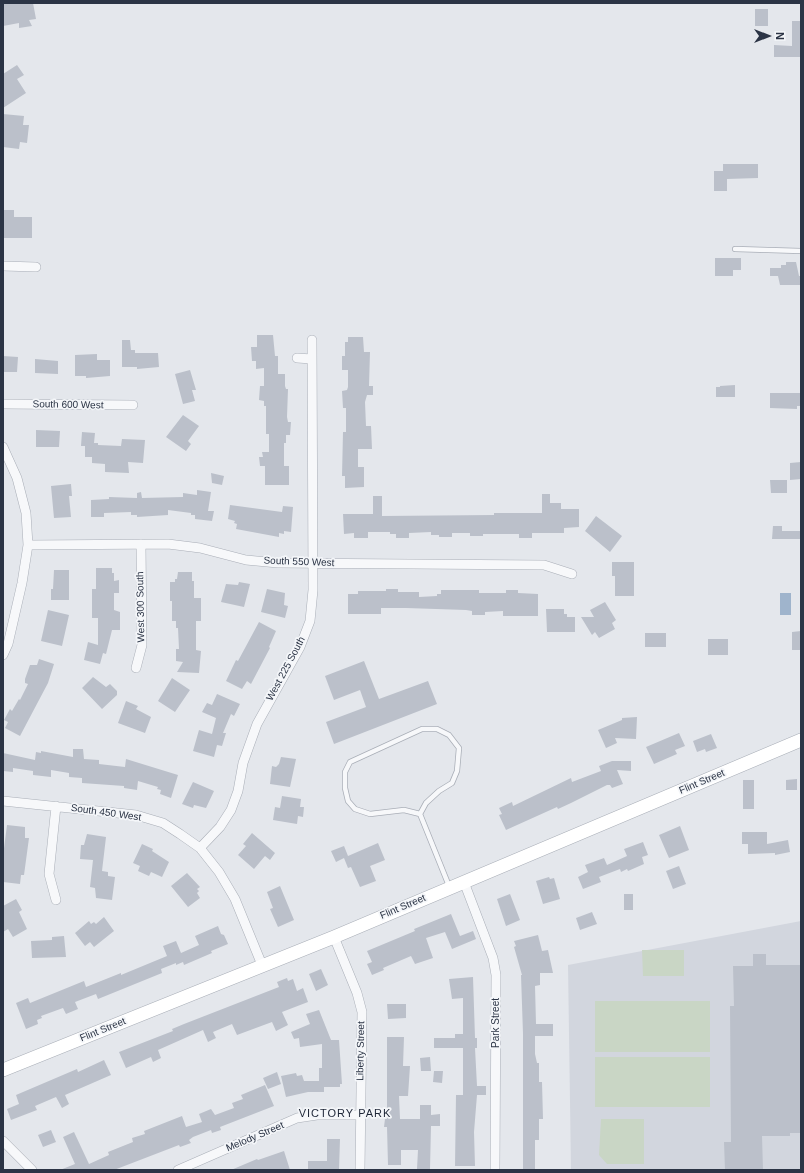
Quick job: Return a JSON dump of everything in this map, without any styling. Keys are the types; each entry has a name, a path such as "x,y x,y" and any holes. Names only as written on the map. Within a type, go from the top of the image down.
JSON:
{"street":[{"path":"3,266 36,267"},
{"name":"West 225 South","path":"200,848 220,827 231,810 238,791 243,763 257,724 300,647 310,621 313,590 312,340"},
{"path":"298,358 312,359"},
{"name":"South 600 West","path":"3,404 134,405"},
{"path":"3,447 17,478 26,513 28,545 22,583 8,644 3,655"},
{"name":"West 300 South","path":"136,668 142,645 141,544"},
{"name":"South 550 West","path":"28,545 168,544 200,548 246,560 278,563 544,565 572,574"},
{"name":"Flint Street","path":"3,1070 262,964 334,937 801,740"},
{"name":"South 450 West","path":"3,801 136,815 163,823 200,848"},
{"path":"56,806 49,874 56,900"},
{"path":"200,848 219,872 235,899 262,964"},
{"name":"Park Street","path":"464,882 493,958 496,975 495,1170"},
{"name":"Liberty Street","path":"334,937 362,1012 360,1170"},
{"name":"Melody Street","path":"178,1170 297,1118 316,1115 360,1115"},
{"path":"3,1141 32,1170"}],"lane":[{"path":"735,250 801,251"},
{"path":"422,729 437,729 449,735 459,748 457,771 452,783 439,791 426,803 420,814 404,810 370,814 355,809 348,801 344,788 345,772 350,762 422,729"},
{"path":"420,814 450,887"}],"shaded area":[{"path":"801,921 801,1170 571,1170 568,965"}],"green space":[{"path":"642,950 684,950 684,976 643,976"},
{"path":"595,1001 710,1001 710,1052 595,1052"},
{"path":"595,1057 710,1057 710,1107 595,1107"},
{"path":"601,1119 644,1119 644,1164 607,1164 599,1155"}],"water":[{"path":"780,593 791,593 791,615 780,615"}],"building":[{"path":"3,3 33,3 36,19 29,20 32,26 19,28 19,23 3,26"},
{"path":"755,9 768,9 768,26 755,26"},
{"path":"792,21 800,21 800,57 774,57 774,45 792,46"},
{"path":"17,65 24,75 17,79 26,93 3,108 3,74"},
{"path":"3,114 24,116 23,125 29,125 27,143 20,142 19,149 3,147"},
{"path":"723,164 758,164 758,178 727,179 727,191 714,191 714,171 723,171"},
{"path":"3,210 14,210 14,217 32,217 32,238 3,238"},
{"path":"715,258 741,258 741,270 733,270 733,276 715,276"},
{"path":"786,262 796,262 799,276 801,276 801,285 780,285 778,276 770,276 770,268 781,268 781,265 786,265"},
{"path":"257,335 273,335 275,356 278,356 278,374 285,374 285,386 286,389 288,389 287,417 288,422 291,422 290,435 286,435 286,443 284,443 284,466 289,466 289,485 265,485 265,466 260,466 259,457 263,457 262,452 269,452 269,434 266,434 266,406 264,406 264,401 259,400 260,386 264,386 264,368 256,369 256,361 252,361 251,347 257,347"},
{"path":"348,337 363,337 364,352 370,352 369,386 373,386 373,395 367,395 365,402 366,426 371,426 372,449 358,449 358,467 364,467 364,487 345,488 345,476 342,476 343,432 346,432 346,408 343,408 342,391 347,390 348,387 348,370 342,370 342,356 345,356 345,342 348,342"},
{"path":"122,340 130,340 131,350 135,350 135,353 158,353 159,367 137,369 137,367 122,367"},
{"path":"97,354 97,360 110,360 110,376 86,378 86,376 75,376 75,355"},
{"path":"3,356 18,357 17,372 3,372"},
{"path":"35,359 58,361 58,374 35,373"},
{"path":"190,370 196,390 192,390 195,401 183,404 175,374"},
{"path":"735,385 735,397 716,397 716,387"},
{"path":"770,393 801,393 801,406 797,406 797,409 770,408"},
{"path":"183,415 199,426 188,441 191,444 186,451 166,437"},
{"path":"36,430 60,431 59,447 36,447"},
{"path":"82,432 95,433 94,443 98,443 98,445 121,446 122,439 145,440 143,463 128,462 129,473 105,472 105,464 92,463 92,457 85,457 85,446 81,446"},
{"path":"801,462 801,479 790,480 790,463"},
{"path":"211,473 224,476 222,485 212,483"},
{"path":"770,480 787,480 787,493 771,493"},
{"path":"71,484 72,496 69,496 71,517 54,518 51,486"},
{"path":"197,490 211,492 208,511 214,511 212,521 195,519 195,515 191,515 191,513 168,510 168,515 137,517 137,515 131,515 131,512 104,513 104,517 91,517 91,500 109,499 109,497 137,498 137,493 141,492 142,498 183,497 183,493 197,495"},
{"path":"542,494 550,494 550,503 561,503 561,509 579,509 579,527 564,528 564,533 532,533 532,538 519,538 519,534 483,534 483,536 470,536 470,533 452,533 452,537 439,537 439,535 431,535 431,532 409,533 409,538 396,538 396,534 390,534 390,532 368,532 368,538 354,538 354,533 344,534 343,514 373,514 373,496 382,496 382,516 494,515 494,513 542,513"},
{"path":"230,505 282,512 283,506 293,507 291,532 284,531 284,534 279,533 279,537 236,529 237,524 234,523 235,521 228,519"},
{"path":"596,516 622,536 610,552 585,531"},
{"path":"773,526 782,526 782,531 801,531 801,539 772,539"},
{"path":"612,562 634,562 634,596 615,596 615,576 612,576"},
{"path":"96,568 112,568 112,573 114,573 114,581 119,580 119,593 114,593 114,610 120,612 120,630 112,630 106,654 103,653 100,664 84,660 88,642 98,645 98,618 92,618 92,589 96,589"},
{"path":"54,570 69,570 69,600 51,600"},
{"path":"178,572 192,572 192,581 194,581 194,598 201,598 201,621 196,621 196,650 201,651 199,673 177,672 183,662 176,661 176,649 179,649 178,628 176,628 176,621 172,621 170,582 175,582"},
{"path":"239,582 250,584 244,607 221,602 226,584 238,585"},
{"path":"267,589 285,593 284,605 288,606 285,618 261,612"},
{"path":"386,589 398,589 398,592 419,592 419,597 437,596 437,594 441,594 441,590 479,590 479,593 506,593 506,590 518,590 518,593 538,594 538,616 503,616 503,611 485,612 485,615 472,615 472,611 466,610 406,608 381,608 381,614 348,614 348,594 358,594 358,591 386,591"},
{"path":"605,602 616,620 612,623 615,629 599,638 595,632 592,635 581,617 594,617 590,610"},
{"path":"546,609 564,609 564,614 567,614 567,617 575,617 575,632 547,632"},
{"path":"48,610 69,615 62,646 41,641"},
{"path":"259,622 276,631 269,647 270,648 251,684 247,681 242,689 226,681 236,660 238,661"},
{"path":"801,631 801,650 792,650 792,632"},
{"path":"645,633 666,633 666,647 645,647"},
{"path":"708,639 728,639 728,655 708,655"},
{"path":"39,659 54,664 48,683 20,736 5,728 8,722 4,720 10,709 12,711 19,699 20,700 28,684 25,683 25,679 30,665 37,665"},
{"path":"364,661 379,699 428,681 437,704 334,744 326,722 366,707 360,690 334,700 325,676"},
{"path":"93,677 106,687 110,684 117,691 117,695 102,709 82,688"},
{"path":"172,678 190,690 175,712 158,701"},
{"path":"217,694 240,704 234,716 231,714 223,733 226,733 222,746 217,745 214,757 193,751 199,730 212,734 216,718 202,712 207,703 212,705"},
{"path":"126,701 138,706 136,709 151,717 145,733 118,723"},
{"path":"637,717 636,739 615,738 617,743 606,748 598,730 622,720 622,718"},
{"path":"679,733 685,746 675,750 677,754 654,764 646,747"},
{"path":"711,734 717,748 706,752 705,749 697,752 693,741"},
{"path":"73,749 83,749 84,759 99,760 99,764 125,767 126,759 178,775 171,798 160,794 161,790 157,789 158,787 138,781 137,790 124,788 124,786 82,783 82,778 69,777 69,773 51,770 51,777 33,775 33,771 13,768 13,772 3,771 3,753 35,760 36,752 41,753 41,751 73,757"},
{"path":"281,757 296,759 290,787 270,784 272,766 276,767 279,764"},
{"path":"612,761 631,761 631,771 617,770 623,784 612,788 610,785 607,785 558,809 557,807 506,830 499,815 502,814 499,808 512,802 513,806 571,778 572,782 601,771 599,766"},
{"path":"797,779 797,790 786,790 786,780"},
{"path":"743,780 754,780 754,809 743,809"},
{"path":"193,782 214,791 206,808 194,805 193,808 182,804"},
{"path":"282,796 301,799 300,807 304,807 303,817 298,816 297,824 273,820 275,807 280,808"},
{"path":"7,825 25,827 25,838 29,838 24,875 21,875 20,884 3,882 3,856"},
{"path":"680,826 689,850 669,858 659,835"},
{"path":"742,832 767,832 767,844 788,840 790,852 775,855 775,853 748,854 748,844 742,844"},
{"path":"252,833 275,853 270,860 265,856 254,869 238,855 246,846 243,844"},
{"path":"87,834 106,837 102,871 108,872 108,876 115,877 112,900 96,898 95,888 90,887 93,860 80,859 81,845 84,845"},
{"path":"643,842 648,855 642,857 644,864 628,871 627,869 621,872 620,869 599,877 601,882 583,889 578,877 588,872 585,865 604,858 607,865 627,856 624,849"},
{"path":"378,843 385,860 370,866 376,881 360,887 351,867 348,868 344,858 336,862 331,851 344,846 348,856"},
{"path":"142,844 153,849 152,851 169,862 162,877 151,872 149,876 138,871 140,866 133,863"},
{"path":"679,866 686,884 673,889 666,871"},
{"path":"187,873 200,887 197,889 199,891 197,893 200,898 188,907 171,886"},
{"path":"549,877 550,879 554,878 560,899 543,904 536,881"},
{"path":"280,886 294,920 278,927 270,909 273,908 267,892"},
{"path":"510,894 520,920 506,926 497,899"},
{"path":"624,894 633,894 633,910 624,910"},
{"path":"16,899 22,910 19,912 27,929 13,937 8,929 3,932 3,906"},
{"path":"592,912 597,924 580,930 576,918"},
{"path":"451,914 460,936 473,931 476,939 452,949 445,932 426,938 433,958 415,964 411,956 383,968 384,970 372,975 367,964 372,962 367,951"},
{"path":"104,917 114,931 94,947 90,942 85,946 75,933 89,921 91,924 94,922 96,924"},
{"path":"218,926 221,934 224,935 228,944 211,951 212,953 184,965 183,962 176,965 176,963 161,969 162,973 98,999 96,994 75,1002 78,1009 66,1014 63,1008 41,1016 42,1018 37,1020 38,1024 26,1029 16,1003 28,998 30,1003 84,981 86,987 121,973 121,975 167,956 163,946 176,941 181,953 199,945 195,936"},
{"path":"538,935 542,951 548,950 553,973 540,973 540,985 535,986 536,1024 553,1024 553,1036 535,1036 535,1054 537,1063 539,1063 539,1082 542,1082 543,1119 539,1119 539,1140 535,1140 535,1170 523,1170 522,975 514,947 516,946 514,941"},
{"path":"64,936 66,957 32,958 31,941 52,940 52,937"},
{"path":"753,954 766,954 766,965 801,965 801,1133 790,1133 790,1136 762,1136 763,1170 725,1170 724,1142 731,1142 730,1006 734,1006 733,966 753,966"},
{"path":"321,969 328,985 316,991 309,974"},
{"path":"473,977 475,1038 477,1038 477,1048 475,1048 477,1086 486,1086 486,1095 477,1095 474,1132 475,1166 455,1166 456,1095 463,1095 463,1048 434,1048 434,1038 455,1038 455,1034 463,1034 463,998 452,999 449,979"},
{"path":"287,978 288,981 293,979 297,991 303,988 308,1002 282,1012 288,1025 276,1031 272,1022 237,1035 232,1024 213,1032 216,1038 208,1042 203,1030 158,1050 161,1058 153,1062 151,1057 126,1068 119,1052 173,1031 172,1029 184,1024 279,987 277,982"},
{"path":"387,1004 406,1004 406,1018 388,1019"},
{"path":"319,1010 331,1040 339,1040 342,1084 340,1084 340,1087 324,1087 324,1092 308,1092 286,1097 281,1076 296,1073 297,1076 302,1075 304,1081 319,1081 319,1068 322,1068 322,1044 300,1047 299,1038 294,1039 291,1032 310,1024 306,1014"},
{"path":"387,1037 404,1037 403,1066 410,1066 408,1096 399,1096 400,1119 420,1119 420,1105 431,1105 431,1115 440,1114 440,1126 431,1126 430,1169 417,1169 418,1150 401,1150 401,1165 388,1165 387,1127 384,1127 385,1119 387,1119"},
{"path":"430,1057 431,1071 421,1071 420,1058"},
{"path":"104,1060 111,1075 65,1095 69,1104 62,1108 56,1097 35,1106 37,1110 11,1120 7,1109 19,1104 16,1095 77,1069 78,1072"},
{"path":"434,1071 443,1071 442,1083 433,1082"},
{"path":"277,1072 281,1084 268,1089 263,1078"},
{"path":"265,1085 274,1106 220,1127 221,1130 212,1133 211,1130 193,1137 189,1140 191,1143 180,1147 179,1145 114,1170 60,1170 75,1164 63,1137 74,1132 89,1164 109,1155 108,1152 133,1142 132,1138 145,1134 144,1131 182,1116 186,1127 202,1122 199,1114 211,1109 215,1115 234,1108 232,1103 243,1099 241,1095"},
{"path":"51,1130 56,1142 43,1147 38,1135"},
{"path":"327,1139 340,1139 339,1170 308,1169 308,1161 327,1161"},
{"path":"284,1151 290,1170 231,1170 257,1159 258,1160"}],"district":[{"name":"VICTORY PARK","path":"345,1114"}]}
